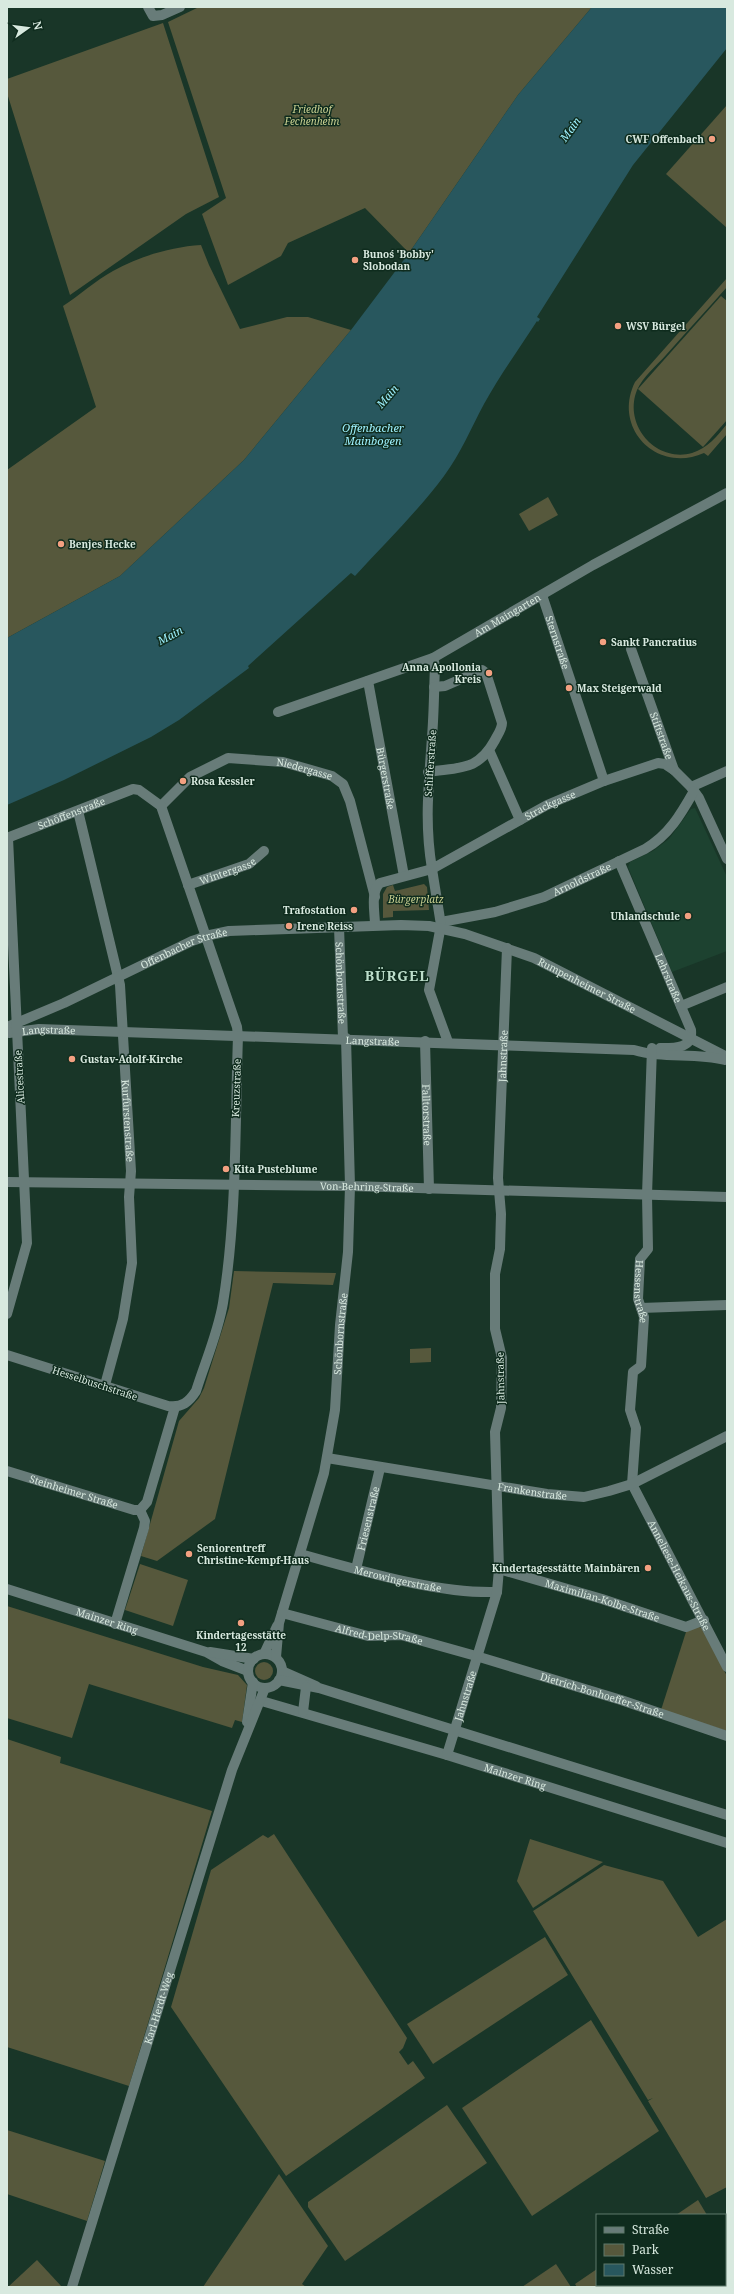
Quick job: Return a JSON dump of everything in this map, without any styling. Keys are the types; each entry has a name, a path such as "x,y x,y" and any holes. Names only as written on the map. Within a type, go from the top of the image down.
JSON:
{"street":[{"path":"148,7 153,16 158,16 180,7"},
{"name":"Am Maingarten","path":"278,712 433,658 593,565 727,493"},
{"name":"Sternstraße","path":"542,595 604,781"},
{"name":"Stiftstraße","path":"631,649 674,770 693,789 727,859"},
{"name":"Schifferstraße","path":"432,869 427,829 428,772 432,737 435,666 433,658"},
{"path":"428,772 476,763 486,755 502,723 486,673 482,670 445,686 434,687"},
{"name":"Bürgerstraße","path":"368,681 404,876"},
{"path":"489,750 520,820"},
{"name":"Niedergasse","path":"161,806 188,779 228,758 283,762 332,776 343,784 348,796 374,897"},
{"name":"Strackgasse","path":"432,869 547,805 604,781 658,763 665,764 674,770"},
{"path":"693,789 727,771"},
{"name":"Schöffenstraße","path":"8,838 136,789 161,806"},
{"name":"Arnoldstraße","path":"441,925 544,897 654,844 664,836 676,822 693,789"},
{"name":"Kreuzstraße","path":"161,806 237,1027 238,1036 232,1185 222,1305 196,1391 180,1406"},
{"name":"Kurfürstenstraße","path":"78,811 119,976 131,1171 129,1183 132,1255 131,1274 123,1319 105,1385"},
{"name":"Alicestraße","path":"7,1314 27,1247 24,1183 12,1029 8,838"},
{"name":"Wintergasse","path":"188,885 249,864 264,851"},
{"name":"Lehrstraße","path":"619,861 691,1030 691,1037"},
{"path":"441,925 375,925 374,897 376,888 380,883 432,869 441,925 429,990 448,1042"},
{"name":"Offenbacher Straße","path":"12,1029 119,976 206,936 229,931 375,925"},
{"name":"Rumpenheimer Straße","path":"441,925 507,948 553,967 691,1037 727,1058"},
{"name":"Schönbornstraße","path":"264,1654 279,1623 300,1554 327,1458 336,1404 338,1337 348,1259 350,1186 339,927"},
{"name":"Jahnstraße","path":"447,1755 476,1656 497,1592 499,1569 495,1432 501,1408 502,1351 495,1329 495,1274 500,1249 503,1044 507,948"},
{"path":"681,1006 727,987"},
{"path":"42,1013 38,1019 40,1025 50,1030"},
{"name":"Langstraße","path":"12,1029 123,1031 503,1044 652,1051 710,1057 727,1061"},
{"path":"652,1051 681,1046 686,1044 691,1037"},
{"name":"Falltorstraße","path":"425,1041 430,1189"},
{"name":"Hessenstraße","path":"632,1484 636,1428 630,1410 634,1372 641,1366 644,1317 638,1299 640,1259 648,1249 647,1195 652,1051"},
{"name":"Von-Behring-Straße","path":"7,1182 350,1186 727,1197"},
{"path":"641,1308 727,1305"},
{"name":"Hesselbuschstraße","path":"7,1355 180,1406"},
{"path":"115,1624 144,1528 145,1521 140,1510 147,1502 180,1406"},
{"name":"Frankenstraße","path":"327,1458 380,1468 547,1494 577,1497 600,1494 632,1484 726,1440"},
{"name":"Friesenstraße","path":"356,1569 380,1468"},
{"name":"Steinheimer Straße","path":"7,1471 134,1510 140,1510"},
{"name":"Anneliese-Heikaus-Straße","path":"632,1484 704,1620 727,1667"},
{"name":"Merowingerstraße","path":"300,1554 356,1569 424,1584 477,1592 497,1592"},
{"name":"Maximilian-Kolbe-Straße","path":"499,1569 602,1599 686,1627 704,1620"},
{"name":"Mainzer Ring","path":"7,1590 206,1652 254,1658"},
{"name":"Alfred-Delp-Straße","path":"282,1613 368,1636 401,1635 476,1656"},
{"name":"Schönbornstraße","path":"276,1657 279,1623"},
{"name":"Mainzer Ring","path":"206,1652 222,1661 248,1671"},
{"path":"264,1654 276,1657 281,1676 275,1684 265,1688 253,1682 248,1671 254,1658 264,1654"},
{"name":"Dietrich-Bonhoeffer-Straße","path":"476,1656 621,1700 727,1736"},
{"path":"281,1676 306,1687 319,1688 727,1815"},
{"path":"281,1676 306,1680 319,1688"},
{"name":"Karl-Herdt-Weg","path":"247,1730 253,1682"},
{"path":"303,1712 306,1687"},
{"name":"Karl-Herdt-Weg","path":"72,2287 232,1770 265,1688"},
{"name":"Mainzer Ring","path":"265,1702 447,1755 727,1843"}],"shaded area":[{"name":"Uhlandschule","path":"695,808 727,877 727,951 672,972 628,867 630,862 653,851 669,839 691,809"}],"green space":[{"name":"Friedhof Fechenheim","path":"199,7 592,7 518,95 409,253 365,208 288,243 281,256 228,285 202,214 226,198 168,22"},
{"path":"163,23 219,197 186,214 70,295 7,93 7,79"},
{"name":"CWF Offenbach","path":"727,105 727,228 666,174"},
{"path":"201,245 240,329 287,317 308,317 351,330 244,460 120,576 7,638 7,470 96,407 63,306 94,283 134,261 167,250"},
{"path":"727,278 727,287 643,381 637,390 634,403 635,416 639,428 655,447 666,452 679,455 698,451 712,441 727,424 727,434 708,456 704,453 687,458 670,457 655,452 643,443 634,430 629,415 629,399 635,382"},
{"path":"721,296 727,301 727,420 703,447 638,389"},
{"path":"548,497 558,515 529,531 519,514"},
{"name":"Bürgerplatz","path":"424,884 427,887 429,910 393,911 393,917 383,918 383,894 387,887 393,885 395,891"},
{"path":"234,1271 336,1273 333,1285 273,1283 215,1519 157,1561 141,1556 179,1421 199,1398 204,1388 229,1308"},
{"path":"431,1348 431,1362 410,1363 410,1349"},
{"path":"140,1564 188,1580 173,1626 125,1610"},
{"path":"7,1606 203,1667 238,1675 247,1685 242,1722 235,1720 232,1728 89,1684 72,1738 7,1718"},
{"path":"696,1626 702,1628 727,1676 727,1731 661,1710 686,1632"},
{"path":"264,1662 270,1665 273,1671 270,1677 264,1680 258,1677 255,1671 258,1665"},
{"path":"7,1739 61,1757 60,1763 212,1811 129,2086 7,2047"},
{"path":"274,1834 407,2038 403,2048 399,2052 408,2065 413,2061 425,2078 286,2176 171,2007 211,1870 263,1835 268,1838"},
{"path":"530,1839 603,1862 533,1908 517,1881"},
{"path":"604,1865 663,1881 698,1937 727,1919 727,2187 706,2198 648,2101 653,2098 648,2100 533,1911"},
{"path":"545,1937 568,1975 433,2064 407,2024"},
{"path":"591,2020 659,2131 532,2216 462,2108"},
{"path":"447,2105 487,2163 345,2261 308,2207 308,2202"},
{"path":"7,2130 105,2161 87,2221 7,2194"},
{"path":"279,2174 328,2246 302,2284 306,2287 203,2287"},
{"path":"698,2200 706,2214 677,2214"},
{"path":"726,2246 727,2248 727,2287 577,2287 575,2284 596,2270 596,2286 726,2286"},
{"path":"37,2260 62,2287 8,2287"},
{"path":"556,2264 571,2287 522,2287"}],"water":[{"name":"Offenbacher Mainbogen","path":"592,7 727,7 727,48 633,165 537,317 540,319 538,322 537,321 496,383 461,449 444,476 412,514 355,576 351,573 248,666 249,668 179,720 151,737 64,780 7,805 7,638 120,576 244,460 351,330 409,253 518,95"}],"place":[{"name":"CWF Offenbach","path":"712,139"},
{"name":"Bunoś 'Bobby' Slobodan","path":"355,260"},
{"name":"WSV Bürgel","path":"618,326"},
{"name":"Benjes Hecke","path":"61,544"},
{"name":"Sankt Pancratius","path":"603,642"},
{"name":"Anna Apollonia Kreis","path":"489,673"},
{"name":"Max Steigerwald","path":"569,688"},
{"name":"Rosa Kessler","path":"183,781"},
{"name":"Trafostation","path":"354,910"},
{"name":"Uhlandschule","path":"688,916"},
{"name":"Irene Reiss","path":"289,926"},
{"name":"Gustav-Adolf-Kirche","path":"72,1059"},
{"name":"Kita Pusteblume","path":"226,1169"},
{"name":"Seniorentreff Christine-Kempf-Haus","path":"189,1554"},
{"name":"Kindertagesstätte Mainbären","path":"648,1568"},
{"name":"Kindertagesstätte 12","path":"241,1623"}],"district":[{"name":"BÜRGEL","path":"397,975"}],"water label":[{"name":"Main","path":"570,129"},
{"name":"Main","path":"387,396"},
{"name":"Main","path":"170,635"}]}
